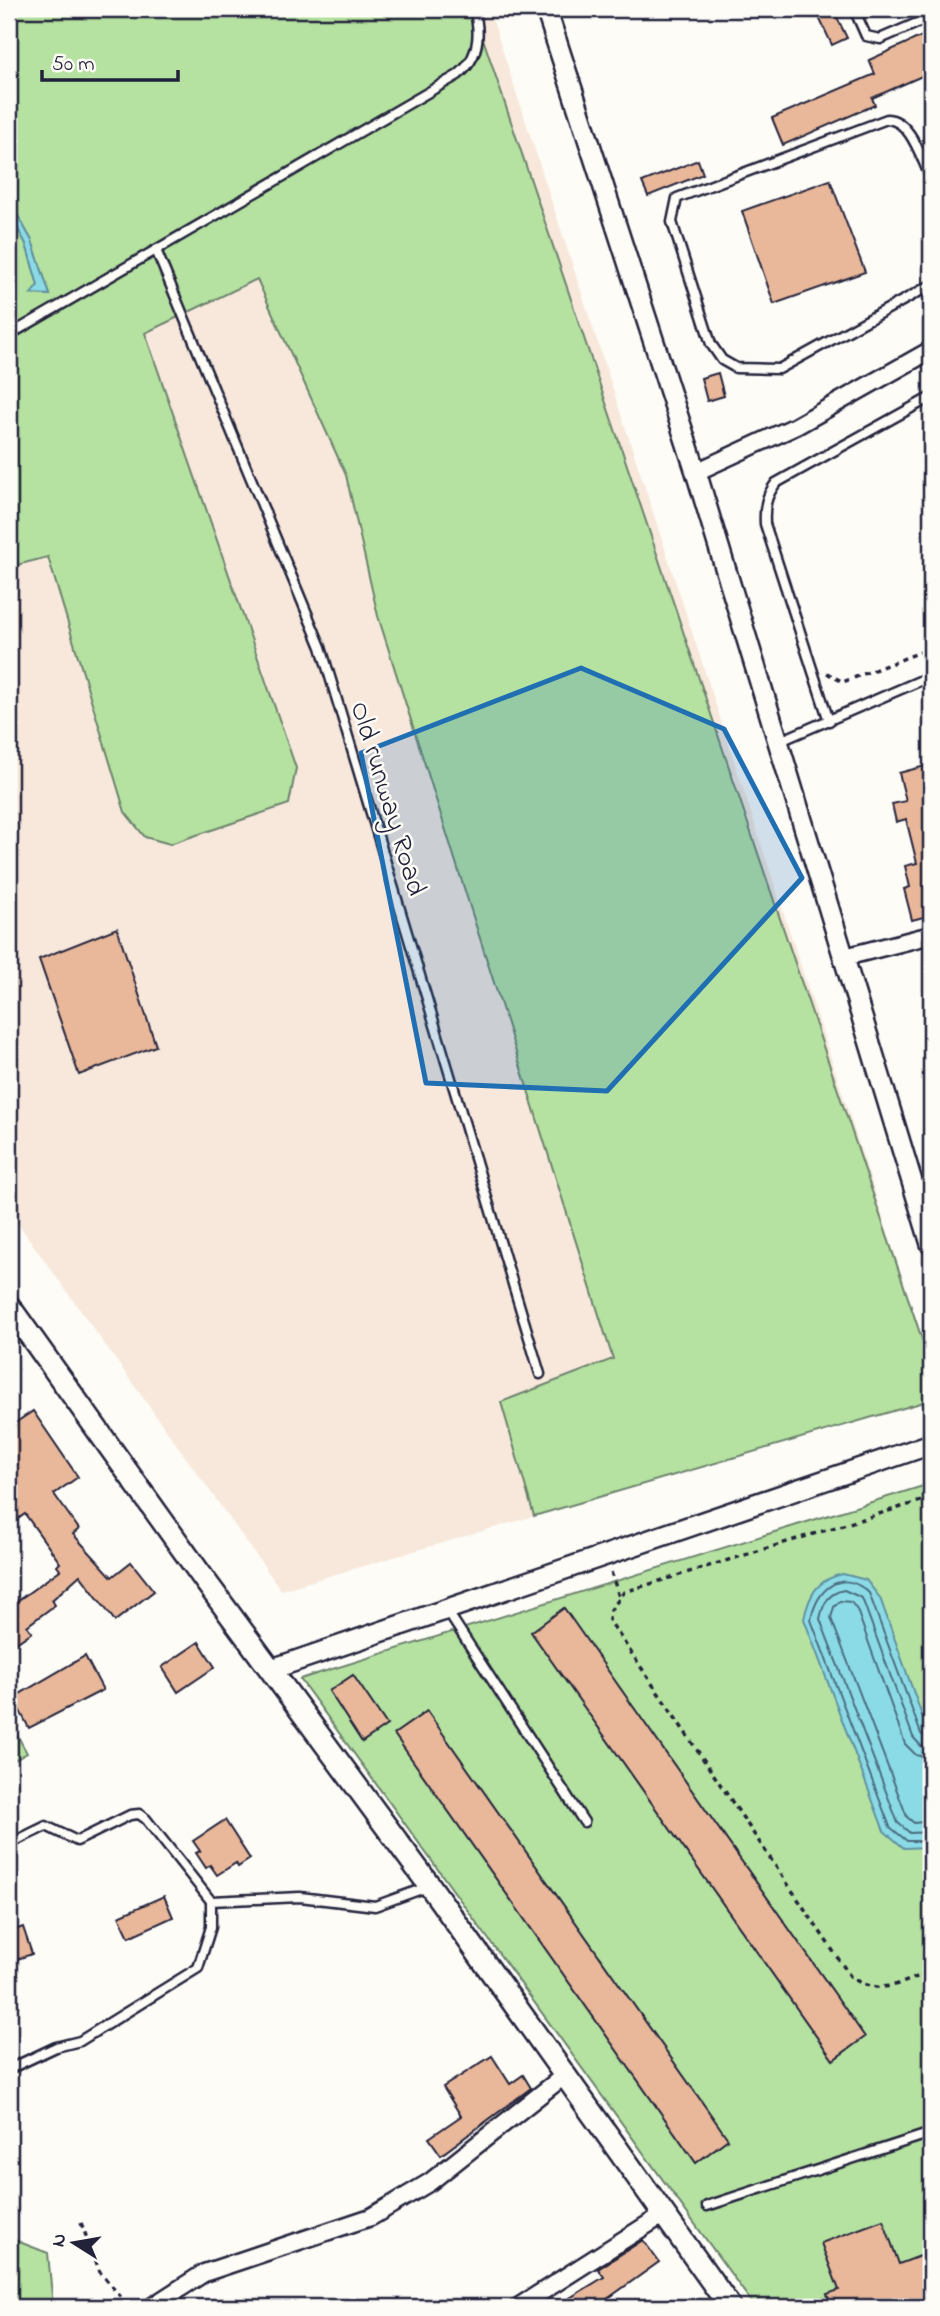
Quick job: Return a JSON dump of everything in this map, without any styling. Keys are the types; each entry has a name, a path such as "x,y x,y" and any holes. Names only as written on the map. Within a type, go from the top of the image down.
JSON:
{"main road":[{"path":"9,1306 206,1582 430,1886 730,2307"}],"street":[{"path":"546,9 696,471 931,1244"},
{"path":"696,471 796,426 931,349"},
{"path":"845,957 931,935"},
{"path":"272,1669 931,1444"},
{"path":"151,2307 204,2273 371,2217 429,2182 565,2076"},
{"path":"518,2307 664,2214"}],"lane":[{"path":"9,335 458,75 473,59 477,46 479,33 474,9"},
{"path":"854,9 866,36 880,39 931,17"},
{"path":"931,178 905,126 896,119 887,119 677,198 672,222 711,344 722,360 736,368 779,369 931,285"},
{"name":"Old runway Road","path":"156,250 321,647 540,1374"},
{"path":"829,721 765,524 764,509 768,493 776,482 931,397"},
{"path":"778,742 931,676"},
{"path":"446,1609 584,1822"},
{"path":"9,1844 46,1826 77,1841 130,1815 138,1814 152,1827 211,1901 211,1927 198,1968 80,2041 56,2047 9,2069"},
{"path":"211,1901 300,1897 374,1906 430,1886"},
{"path":"707,2206 931,2133"}],"path":[{"path":"824,669 830,676 844,682 931,648"},
{"path":"931,1498 624,1592 610,1611 610,1625 850,1976 864,1984 887,1989 931,1971"},
{"path":"606,1555 619,1597"},
{"path":"81,2223 100,2272 129,2307"}],"highlighted area":[{"path":"581,668 724,729 802,878 607,1091 426,1083 361,753"}],"shaded area":[{"path":"9,9 489,9 931,1365 931,1400 281,1590 9,1211"}],"green space":[{"path":"9,9 473,9 931,1366 931,1400 534,1516 501,1402 613,1359 378,616 346,475 257,279 145,333 296,768 289,804 170,844 145,837 125,812 48,557 9,567 9,212 26,244 38,285 32,294 50,295 32,241 9,200"},
{"path":"923,1486 931,1486 931,2307 755,2307 300,1679"},
{"path":"9,1720 27,1753 9,1763"},
{"path":"9,2238 48,2253 53,2307 9,2307"}],"water":[{"path":"9,200 32,241 50,295 31,294 38,285 26,244 9,212"},
{"path":"843,1574 866,1580 880,1598 931,1741 931,1847 904,1848 884,1831 804,1619 816,1589 834,1576"}],"building":[{"path":"815,9 833,9 847,38 832,45"},
{"path":"931,32 931,72 872,98 875,105 783,145 772,118 875,74 869,60"},
{"path":"698,160 703,174 648,196 642,182"},
{"path":"830,180 865,272 774,304 742,211"},
{"path":"718,373 724,396 707,401 701,378"},
{"path":"929,765 931,843 927,845 931,859 931,915 912,920 904,889 910,887 905,866 917,863 906,819 896,822 892,804 906,801 899,773"},
{"path":"117,928 156,1046 79,1075 39,959"},
{"path":"33,1411 78,1477 54,1494 79,1529 73,1534 112,1577 131,1562 154,1591 115,1621 80,1575 52,1600 55,1605 27,1626 32,1632 9,1648 9,1607 60,1570 57,1566 60,1563 25,1514 15,1521 9,1512 9,1427"},
{"path":"564,1608 865,2037 833,2060 531,1632"},
{"path":"199,1642 215,1667 178,1692 162,1667"},
{"path":"85,1656 103,1690 29,1728 13,1698"},
{"path":"353,1675 387,1725 362,1742 329,1691"},
{"path":"427,1711 728,2139 696,2163 394,1734"},
{"path":"225,1820 250,1859 238,1867 236,1863 217,1875 210,1865 206,1868 196,1853 200,1851 193,1841"},
{"path":"164,1896 173,1917 129,1937 119,1916"},
{"path":"23,1927 32,1954 9,1962 9,1932"},
{"path":"492,2056 510,2084 523,2075 531,2088 441,2155 429,2138 461,2116 443,2087"},
{"path":"883,2220 899,2264 920,2256 931,2289 931,2307 832,2307 827,2294 839,2290 821,2243"},
{"path":"643,2240 659,2262 603,2302 606,2307 555,2307 604,2277 598,2269"}]}
